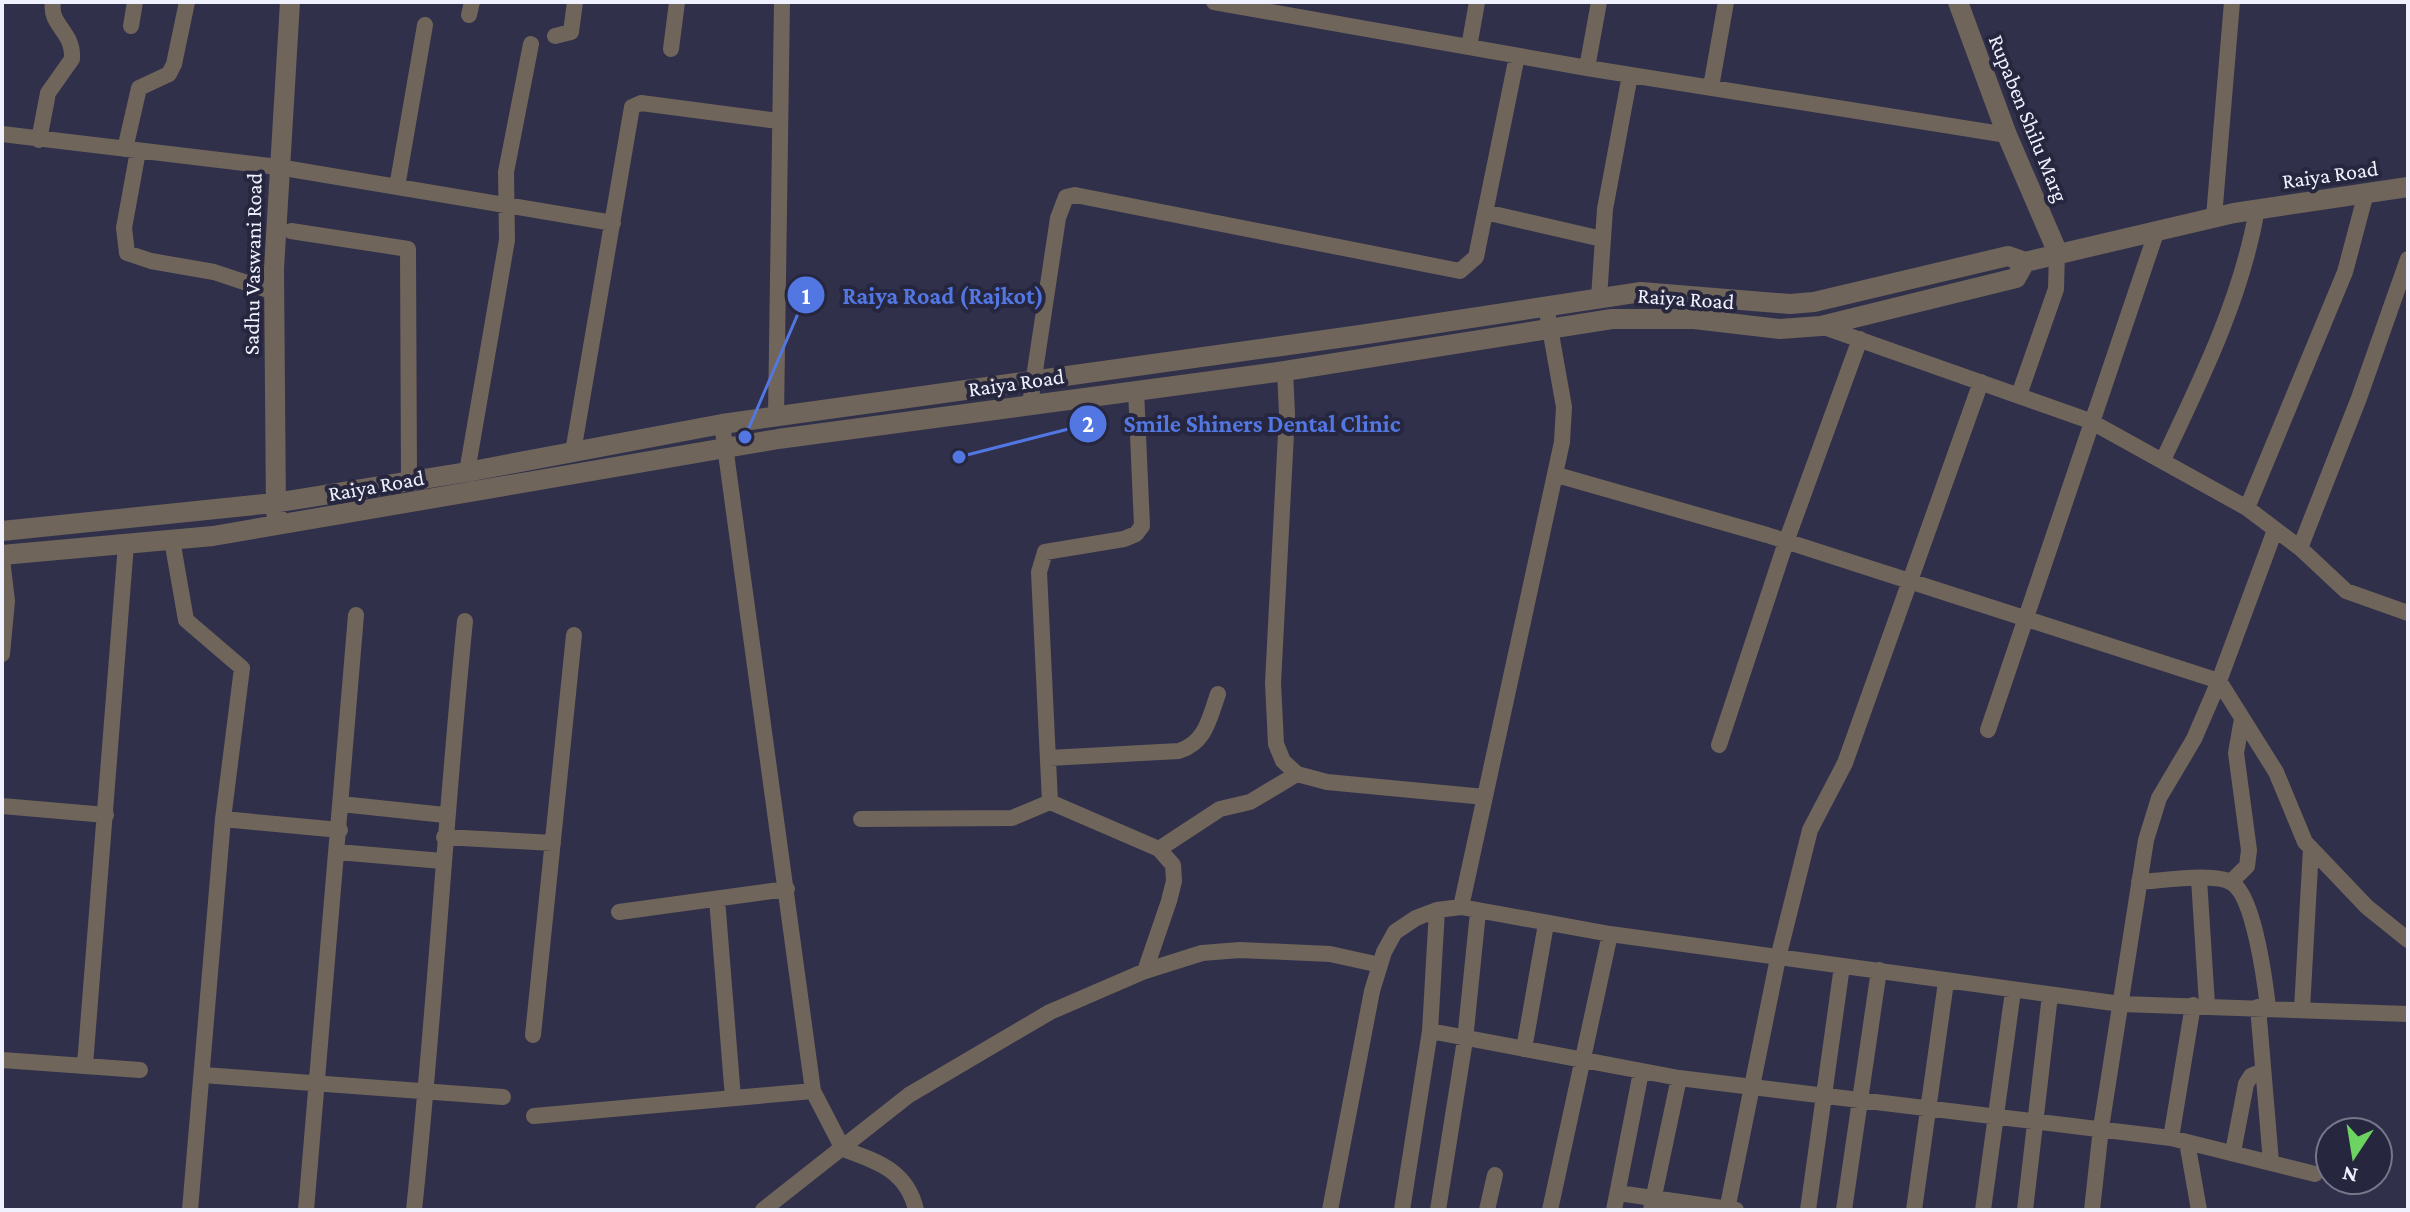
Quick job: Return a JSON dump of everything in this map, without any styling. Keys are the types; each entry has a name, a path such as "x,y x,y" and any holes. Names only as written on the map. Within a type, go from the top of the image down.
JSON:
{"street":[{"path":"39,140 48,93 72,59 70,37 54,20 53,2"},
{"path":"131,26 135,2"},
{"path":"187,2 174,64 169,74 139,88 124,228 127,253 151,261 214,272 274,292"},
{"name":"Sadhu Vaswani Road","path":"279,527 274,503 274,292 278,167 290,2"},
{"path":"555,36 571,32 575,2"},
{"path":"671,49 677,2"},
{"path":"776,416 782,2"},
{"path":"1214,2 1587,68 2007,135"},
{"path":"1469,47 1477,2"},
{"path":"1587,68 1599,2"},
{"path":"1711,87 1726,2"},
{"name":"Rupaben Shilu Marg","path":"1958,2 2007,135 2057,251"},
{"path":"2214,217 2232,2"},
{"path":"397,187 425,25"},
{"path":"467,472 507,240 506,172 531,44"},
{"path":"1030,404 1058,218 1066,197 1075,195 1460,271 1476,257 1517,56"},
{"path":"1599,298 1610,169 1630,75"},
{"path":"573,452 632,107 641,103 778,121"},
{"path":"2,134 278,167 613,223"},
{"name":"Raiya Road","path":"2,531 274,503 467,472 722,424 1599,298 1666,292 1790,304 1814,302 2008,256 2025,262 2057,251 2214,217 2408,187"},
{"path":"2247,508 2345,272 2366,193"},
{"path":"2163,460 2200,381 2247,258 2257,209"},
{"path":"1485,212 1602,239"},
{"path":"1988,730 2029,617 2090,421 2157,230"},
{"path":"291,231 408,249 409,481"},
{"path":"2019,395 2052,303 2057,251"},
{"path":"2300,548 2359,398 2408,259"},
{"name":"Raiya Road","path":"2,557 279,527 726,447 1285,371 1645,316 1780,329 1821,326 2016,278 2025,262"},
{"path":"1461,907 1557,475 1564,407 1546,306"},
{"path":"1821,326 2090,421 2247,508 2300,548 2346,591 2408,613"},
{"path":"1719,745 1786,542 1860,339"},
{"path":"1285,371 1287,414 1273,683 1276,744 1283,761 1297,774 1327,782 1485,797"},
{"path":"1618,1193 1652,1204 1730,1210 1778,958 1810,830 1845,763 1981,382"},
{"path":"1050,802 1040,561 1045,552 1124,539 1136,534 1142,526 1136,390"},
{"path":"722,424 813,1091 843,1149 888,1166 913,1198 916,1210"},
{"path":"1557,475 2029,617 2219,681 2276,772 2311,848 2367,907 2408,940"},
{"path":"2092,1210 2101,1128 2146,840 2159,798 2194,739 2219,681 2275,530"},
{"path":"172,540 186,620 242,668 223,819 190,1210"},
{"path":"85,1065 126,544"},
{"path":"2,557 7,601 2,654"},
{"path":"306,1210 319,1086 356,615"},
{"path":"414,1210 427,1091 445,815 465,621"},
{"path":"533,1035 574,635"},
{"path":"1049,758 1179,751 1194,746 1203,735 1218,694"},
{"path":"2231,882 2247,866 2249,850 2236,753 2242,719"},
{"path":"1159,849 1220,809 1250,802 1297,774"},
{"path":"861,819 1012,818 1050,802 1159,849 1173,865 1174,881 1145,971"},
{"path":"341,804 445,815"},
{"path":"2,806 106,815"},
{"path":"223,819 340,830"},
{"path":"444,837 553,843"},
{"path":"2302,1009 2311,848"},
{"path":"338,852 442,861"},
{"path":"2139,882 2199,879 2231,882 2239,889 2256,933 2271,1162"},
{"path":"2199,879 2200,1005 2179,1140 2199,1210"},
{"path":"619,912 787,889"},
{"path":"717,899 733,1098"},
{"path":"1330,1210 1380,965 1395,932 1437,910 1461,907 1610,934 2121,1004 2408,1014"},
{"path":"1402,1210 1430,1031 1437,910"},
{"path":"1438,1210 1465,1040 1478,912"},
{"path":"1524,1049 1546,924"},
{"path":"1550,1210 1610,934"},
{"path":"763,1210 909,1095 1050,1012 1145,971 1202,953 1240,950 1330,954 1380,965"},
{"path":"1808,1210 1842,966"},
{"path":"1844,1210 1879,970"},
{"path":"1914,1210 1946,982"},
{"path":"1983,1210 2013,991"},
{"path":"2025,1210 2050,995"},
{"path":"1430,1031 1582,1063 1679,1078 2179,1140 2314,1174"},
{"path":"2,1065 85,1065 140,1070"},
{"path":"2233,1152 2246,1084 2251,1076 2263,1071"},
{"path":"1614,1210 1641,1072"},
{"path":"203,1075 319,1086 503,1097"},
{"path":"1652,1204 1679,1078"},
{"path":"534,1116 813,1091"},
{"path":"1487,1210 1495,1175"}],"place":[{"name":"Raiya Road (Rajkot)","path":"745,437"},
{"name":"Smile Shiners Dental Clinic","path":"959,457"}]}
